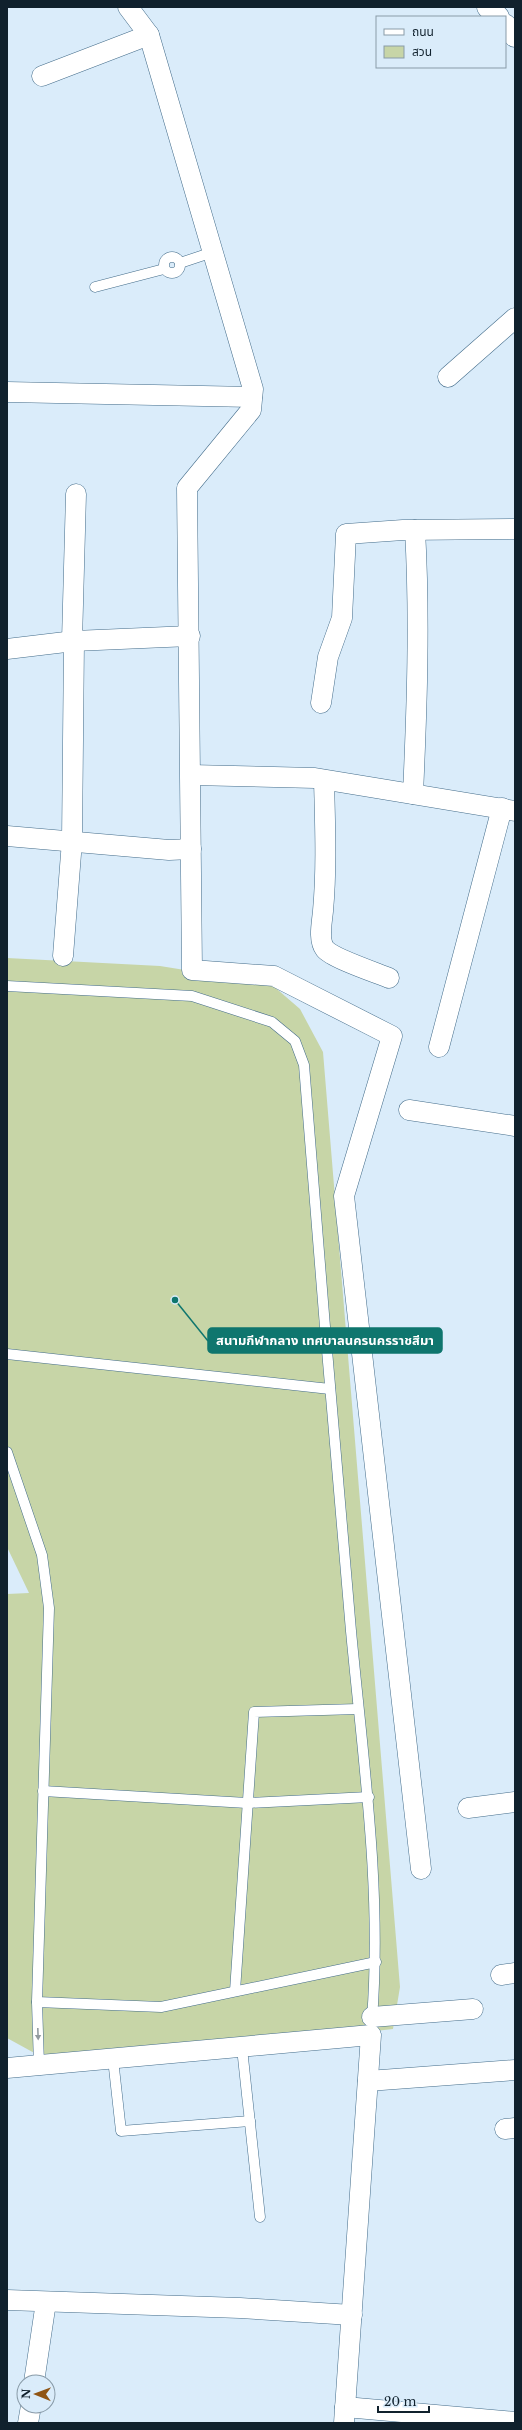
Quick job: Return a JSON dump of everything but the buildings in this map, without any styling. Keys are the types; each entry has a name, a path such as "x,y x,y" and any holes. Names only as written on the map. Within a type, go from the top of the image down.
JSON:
{"main road":[{"path":"488,7 497,16"},
{"path":"506,26 515,36"}],"street":[{"path":"128,7 149,35 253,389 251,410 187,488 190,636 192,970 274,976 392,1036 344,1196 421,1869"},
{"path":"42,76 149,35"},
{"path":"448,377 515,318"},
{"path":"7,392 252,397"},
{"path":"63,956 72,841 73,641 76,494"},
{"path":"322,703 328,657 342,618 346,534 415,530 515,529"},
{"path":"413,794 418,679 418,581 415,530"},
{"path":"7,649 73,641 190,636"},
{"path":"191,775 324,780 508,809 439,1047"},
{"path":"324,780 326,882 322,929 323,945 326,951 389,978"},
{"path":"7,836 169,850 191,849"},
{"path":"409,1110 515,1126"},
{"path":"468,1808 515,1802"},
{"path":"9,2064 39,2065 242,2048 474,2009"},
{"path":"372,2026 344,2415 515,2422"},
{"path":"368,2081 515,2070"},
{"path":"7,2300 240,2308 352,2315"},
{"path":"35,2374 46,2302"}],"lane":[{"path":"96,287 164,269 169,273 175,273 180,268 180,263 213,252"},
{"path":"7,986 192,996 272,1022 295,1041 304,1065 358,1709 369,1797 376,1962 372,2026"},
{"path":"7,1354 330,1389"},
{"path":"7,1452 42,1555 49,1608 37,2002 39,2065"},
{"path":"235,1992 254,1712 358,1709"},
{"path":"43,1791 247,1803 369,1797"},
{"path":"37,2002 161,2007 376,1962"},
{"path":"242,2048 260,2217"},
{"path":"113,2059 122,2131 250,2121"}],"green space":[{"path":"7,958 160,966 271,984 300,1009 323,1052 400,1987 393,2029 181,2053 38,2055 7,2038 7,1594 29,1593 7,1547"}],"place":[{"name":"สนามกีฬากลาง เทศบาลนครนครราชสีมา","path":"175,1300"}]}
